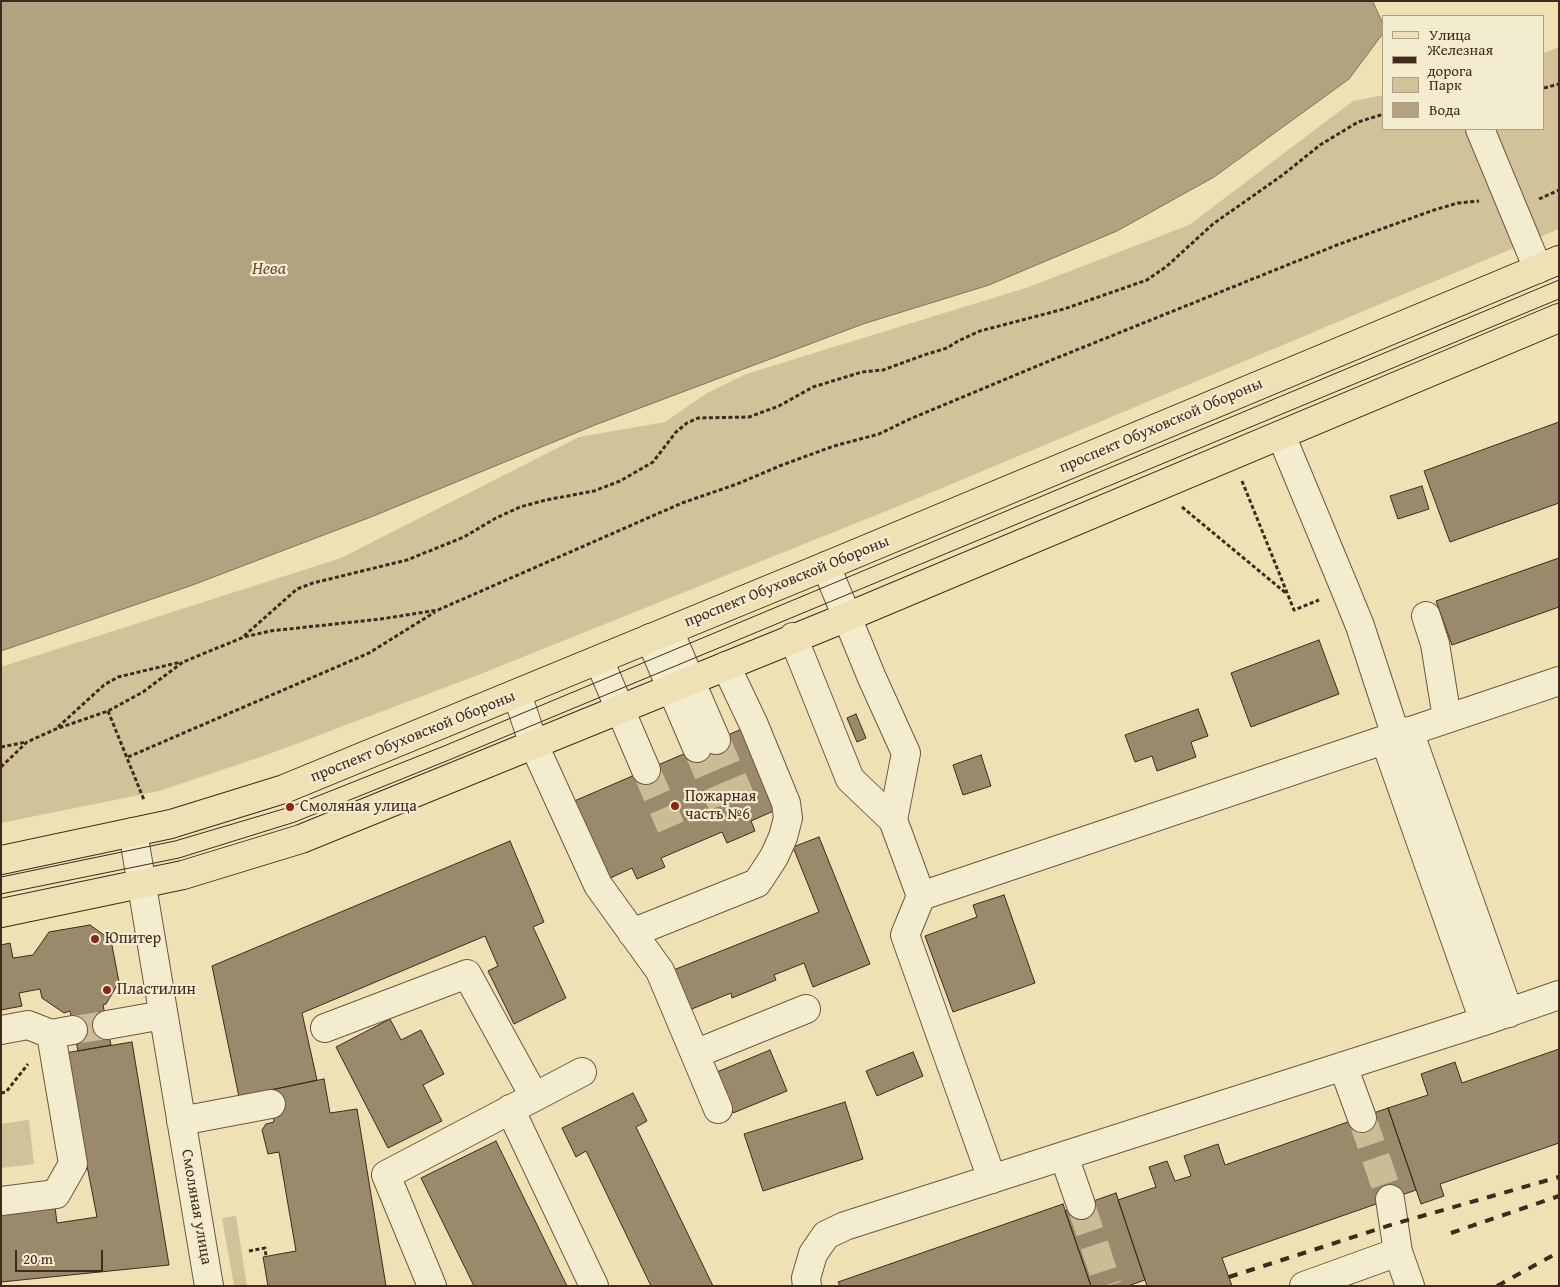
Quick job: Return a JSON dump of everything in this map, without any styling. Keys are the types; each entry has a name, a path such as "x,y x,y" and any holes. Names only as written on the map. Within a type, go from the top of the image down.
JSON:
{"main road":[{"name":"проспект Обуховской Обороны","path":"1,860 171,824 284,789 593,663 1548,264"},
{"path":"1,913 184,875 301,839 690,681 793,637 847,617 1559,318"}],"street":[{"path":"1480,130 1508,198 1548,264"},
{"path":"1281,435 1360,626 1497,1017"},
{"path":"826,566 872,678 906,753 893,820"},
{"path":"1426,616 1435,644 1447,718"},
{"path":"659,635 690,681 706,744 690,681 659,635"},
{"path":"793,637 850,779 893,820 921,896 905,935 992,1179"},
{"path":"593,663 640,773"},
{"path":"632,933 757,882 774,857 783,837 788,818 786,803 754,725 690,681"},
{"path":"921,896 1559,681"},
{"path":"517,694 534,745 598,885 660,972 718,1108"},
{"name":"Смоляная улица","path":"132,832 181,1120 202,1285"},
{"path":"325,1028 467,974 534,1096"},
{"path":"807,1286 806,1278 813,1254 826,1235 845,1226 1497,1017 1559,995"},
{"path":"695,1054 806,1009"},
{"path":"107,1025 163,1016"},
{"path":"1,1030 28,1025 62,1032 73,1164 56,1194 1,1201"},
{"path":"1343,1066 1362,1118"},
{"path":"432,1286 386,1176 582,1072"},
{"path":"181,1120 271,1104"},
{"path":"510,1109 594,1286"},
{"path":"1064,1156 1081,1205"},
{"path":"1390,1199 1398,1252 1410,1286"},
{"path":"1304,1286 1398,1252"}],"path":[{"path":"1545,88 1559,84"},
{"path":"244,637 297,589 406,560 464,537 496,518 520,507 585,493 620,481 653,462 676,432 687,423 698,418 749,417 779,406 812,386 862,372 883,370 947,348 980,331 1064,309 1147,280 1167,266 1213,224 1284,174 1320,145 1358,122 1382,115"},
{"path":"128,757 369,653 438,610 682,503 737,484 782,465 879,434 910,419 1059,357 1383,228 1458,203 1508,198"},
{"path":"1239,474 1294,610 1346,589"},
{"path":"1175,501 1288,595"},
{"path":"56,729 81,707 92,694 118,677 184,662 244,637 270,631 381,619 438,610"},
{"path":"1,747 27,742 56,729 108,711 143,692 184,662"},
{"path":"108,711 146,806"},
{"path":"1,767 27,742"},
{"path":"249,1251 265,1248 266,1256"}],"green space":[{"path":"1559,47 1559,229 916,499 478,675 272,753 159,791 1,823 1,667 341,558 579,437 665,422 707,393 746,374 1029,287 1189,225 1353,101 1382,95 1382,130 1545,130 1545,53"},
{"path":"29,1120 34,1164 1,1168 1,1124"},
{"path":"236,1216 247,1286 234,1286 222,1218"}],"water":[{"name":"Нева","path":"1,1 1374,1 1382,22 1382,35 1349,79 1214,177 1117,231 989,285 863,324 595,425 371,517 190,586 1,651"}],"building":[{"path":"1559,422 1559,503 1450,542 1424,471"},
{"path":"1422,486 1429,509 1398,519 1390,496"},
{"path":"1559,558 1559,607 1452,645 1436,601"},
{"path":"1319,640 1339,694 1251,727 1231,673"},
{"path":"1198,709 1208,736 1191,742 1196,757 1157,771 1152,756 1135,762 1125,735"},
{"path":"856,714 866,738 857,742 847,718"},
{"name":"Пожарная часть №6","path":"744,728 778,809 751,821 755,831 727,843 722,832 661,858 665,867 637,879 632,868 606,880 572,802"},
{"path":"981,755 991,786 963,795 953,765"},
{"path":"819,837 870,964 813,987 804,963 774,975 776,980 732,998 731,993 687,1011 671,971 819,912 793,847"},
{"path":"510,841 544,922 533,927 566,998 514,1024 488,971 498,966 485,936 302,1013 317,1080 239,1097 212,966"},
{"path":"1004,895 1035,983 953,1012 925,936 977,917 973,905"},
{"path":"90,925 111,940 119,982 106,1004 103,1005 111,1045 78,1051 70,1011 64,1013 42,998 40,989 19,993 22,1006 1,1010 1,945 10,943 13,958 33,955 49,932"},
{"path":"390,1019 401,1040 421,1030 444,1074 423,1085 442,1121 388,1148 336,1047"},
{"path":"132,1042 169,1265 1,1282 1,1213 55,1207 57,1223 97,1217 65,1053"},
{"path":"1559,1049 1559,1143 1440,1184 1444,1196 1421,1204 1388,1108 1428,1095 1421,1074 1455,1062 1462,1083"},
{"path":"770,1050 787,1091 733,1113 717,1072"},
{"path":"913,1052 923,1076 877,1096 866,1071"},
{"path":"324,1079 330,1113 357,1109 386,1286 268,1286 263,1257 296,1251 279,1152 268,1154 262,1130 266,1124 274,1122 270,1090"},
{"path":"633,1093 647,1121 636,1127 713,1286 651,1286 586,1151 576,1157 562,1128"},
{"path":"845,1102 863,1159 763,1191 744,1134"},
{"path":"1388,1108 1416,1190 1222,1258 1232,1286 1147,1286 1118,1200 1156,1187 1149,1167 1167,1161 1175,1181 1191,1176 1184,1156 1218,1144 1225,1165"},
{"path":"496,1141 567,1286 474,1286 421,1178"},
{"path":"1116,1193 1145,1280 1128,1286 1091,1286 1065,1211"},
{"path":"1063,1204 1091,1286 840,1286 838,1282"}],"tunnel":[{"path":"716,740 740,796"},
{"path":"697,748 722,805"},
{"path":"646,770 671,827"},
{"path":"73,1030 107,1025"},
{"path":"1362,1118 1390,1199"},
{"path":"1081,1205 1108,1286"}],"tram line":[{"path":"1,877 175,841 290,807 444,746 1559,280"},
{"path":"1,894 179,858 295,822 449,760 1559,299"}],"railway":[{"path":"1229,1277 1394,1224 1559,1177"},
{"path":"1451,1233 1559,1196"},
{"path":"1497,1286 1559,1252"}],"place":[{"name":"Пожарная часть №6","path":"675,806"},
{"name":"Смоляная улица","path":"290,807"},
{"name":"Юпитер","path":"95,939"},
{"name":"Пластилин","path":"107,990"}]}
